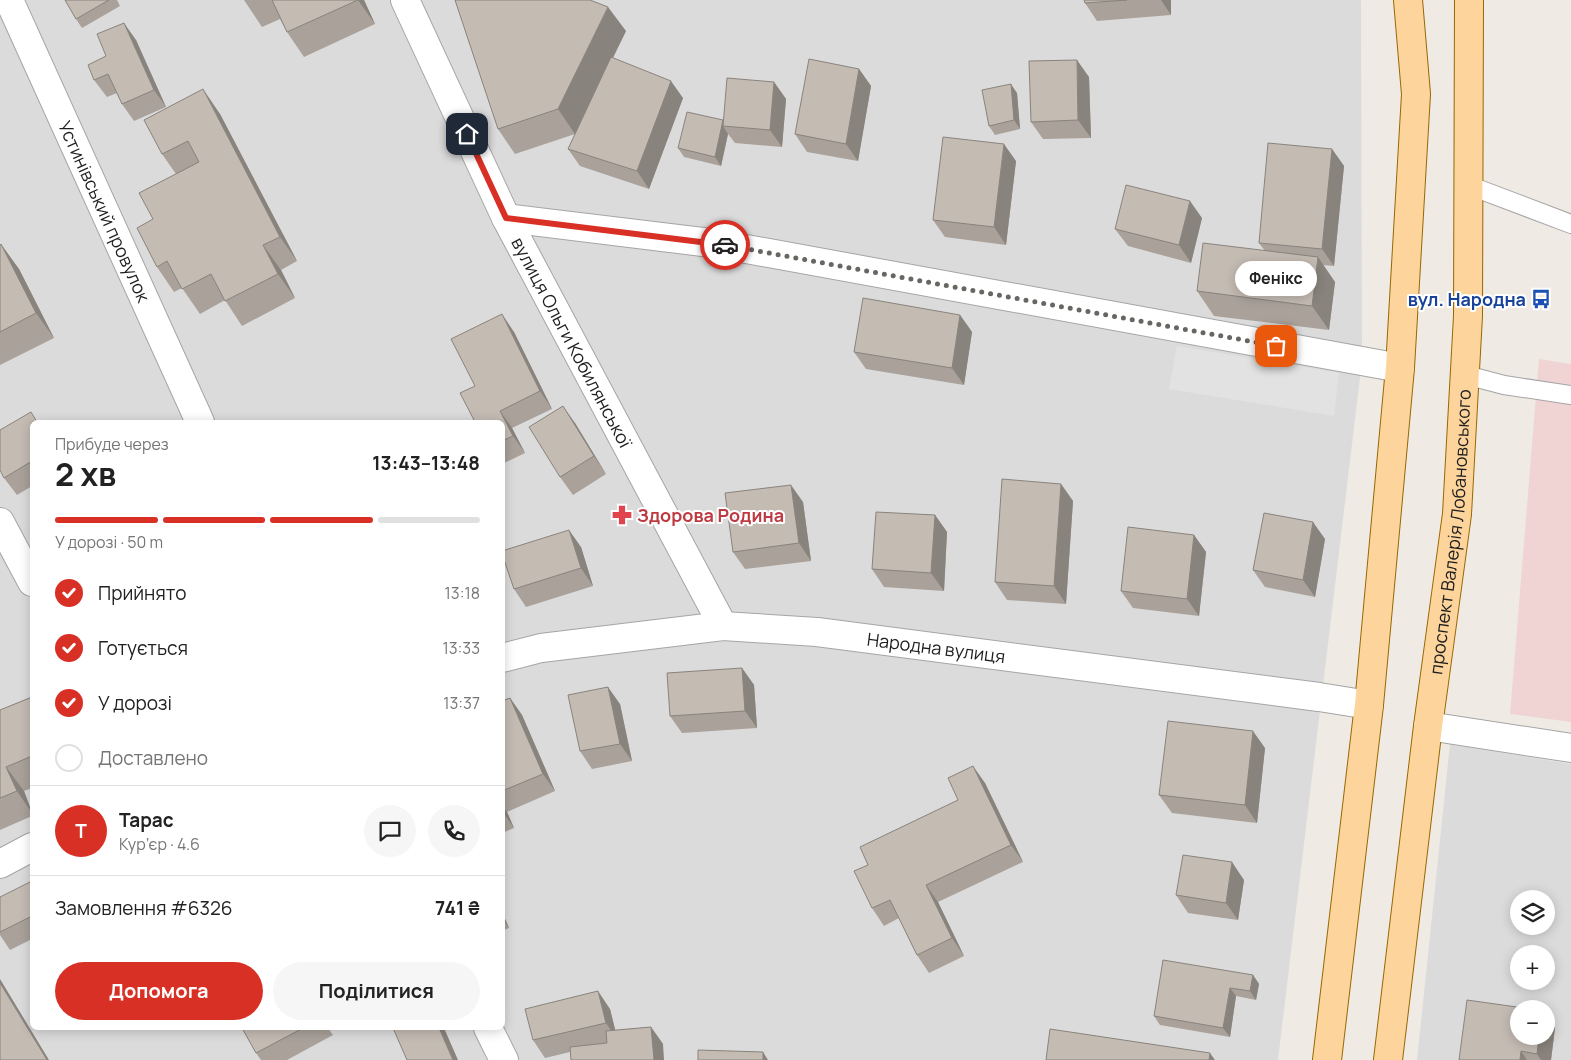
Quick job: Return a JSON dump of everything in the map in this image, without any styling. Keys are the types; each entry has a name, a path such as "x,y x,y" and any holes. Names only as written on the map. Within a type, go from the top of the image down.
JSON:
{"main road":[{"path":"1327,1060 1369,705 1400,368 1416,94 1408,0"},
{"name":"проспект Валерія Лобановського","path":"1388,1060 1428,726 1457,514 1468,316 1469,0"}],"street":[{"name":"Устинівський провулок","path":"9,0 199,420"},
{"name":"вулиця Ольги Кобилянської","path":"405,0 506,218 723,626"},
{"path":"506,218 719,244 1400,368"},
{"path":"0,522 30,578"},
{"name":"Народна вулиця","path":"505,657 541,648 723,626 817,632 1309,695 1369,705"},
{"path":"1428,726 1571,748"},
{"path":"0,864 30,848"},
{"path":"489,1030 504,1060"}],"lane":[{"path":"1468,185 1571,224"},
{"path":"1466,375 1504,385 1571,395"}],"shaded area":[{"path":"0,0 1361,0 1362,361 1278,1060 0,1060"},
{"path":"1177,346 1339,373 1334,416 1169,389"},
{"path":"1539,359 1571,364 1571,722 1510,714"},
{"path":"1450,744 1571,764 1571,1060 1417,1060"}],"building":[{"path":"65,0 109,0 76,19"},
{"path":"272,0 358,0 287,32"},
{"path":"455,0 590,0 608,7 558,109 498,129"},
{"path":"1084,0 1127,0 1085,3"},
{"path":"124,23 154,90 122,104 108,74 94,80 88,65 106,56 97,34"},
{"path":"611,57 671,81 637,171 568,149"},
{"path":"809,59 859,69 846,144 795,134"},
{"path":"1077,60 1078,120 1031,122 1029,61"},
{"path":"727,78 774,82 770,130 723,126"},
{"path":"1011,84 1014,120 989,126 982,90"},
{"path":"203,89 280,237 263,245 278,274 225,301 211,274 182,289 167,261 157,267 137,228 153,219 139,193 199,162 188,141 162,154 144,120"},
{"path":"687,112 723,120 715,157 678,148"},
{"path":"943,137 1004,144 994,227 933,220"},
{"path":"1268,143 1332,149 1322,249 1259,243"},
{"path":"1126,185 1190,201 1179,245 1115,229"},
{"path":"1203,243 1318,257 1312,306 1197,291"},
{"path":"0,245 36,313 0,332"},
{"path":"863,298 960,315 952,368 854,352"},
{"path":"502,314 540,391 500,411 505,420 474,420 460,393 475,386 451,339"},
{"path":"563,406 594,456 560,477 529,427"},
{"path":"31,412 36,420 30,420 30,462 4,478 0,470 0,430"},
{"path":"505,421 513,436 505,440"},
{"path":"1002,479 1061,484 1054,586 995,582"},
{"path":"791,485 799,543 733,552 725,493"},
{"path":"876,512 935,515 931,573 872,569"},
{"path":"1264,513 1313,522 1303,580 1253,570"},
{"path":"1128,527 1194,535 1187,599 1121,591"},
{"path":"569,530 581,568 514,589 505,563 505,550"},
{"path":"742,668 745,711 670,716 667,673"},
{"path":"608,687 620,744 580,751 568,695"},
{"path":"30,698 30,757 6,767 17,791 0,798 0,710"},
{"path":"510,698 543,774 505,790 505,700"},
{"path":"1168,721 1253,731 1245,805 1159,795"},
{"path":"973,766 1011,845 926,885 952,938 917,955 890,900 872,908 854,871 868,865 860,847 958,800 948,778"},
{"path":"1183,855 1232,862 1226,903 1176,895"},
{"path":"30,882 30,917 0,932 0,897"},
{"path":"1163,960 1253,975 1250,991 1230,988 1223,1028 1154,1016"},
{"path":"0,983 47,1060 0,1060"},
{"path":"598,991 606,1023 533,1040 525,1009"},
{"path":"1467,1000 1510,1006 1510,1045 1538,1045 1537,1054 1521,1051 1520,1060 1459,1060"},
{"path":"651,1027 654,1060 571,1060 570,1047 607,1043 606,1031"},
{"path":"1050,1029 1210,1053 1209,1060 1046,1060"},
{"path":"243,1030 299,1030 256,1053"},
{"path":"394,1030 440,1030 453,1060 407,1060"},
{"path":"698,1050 763,1052 763,1060 698,1060"}],"way so far":[{"path":"725,245 1276,346"}],"place":[{"name":"вул. Народна","path":"1541,299"},
{"name":"Фенікс","path":"1276,346"},
{"name":"Здорова Родина","path":"622,515"}],"route":[{"path":"467,134 506,218 725,245"}]}
